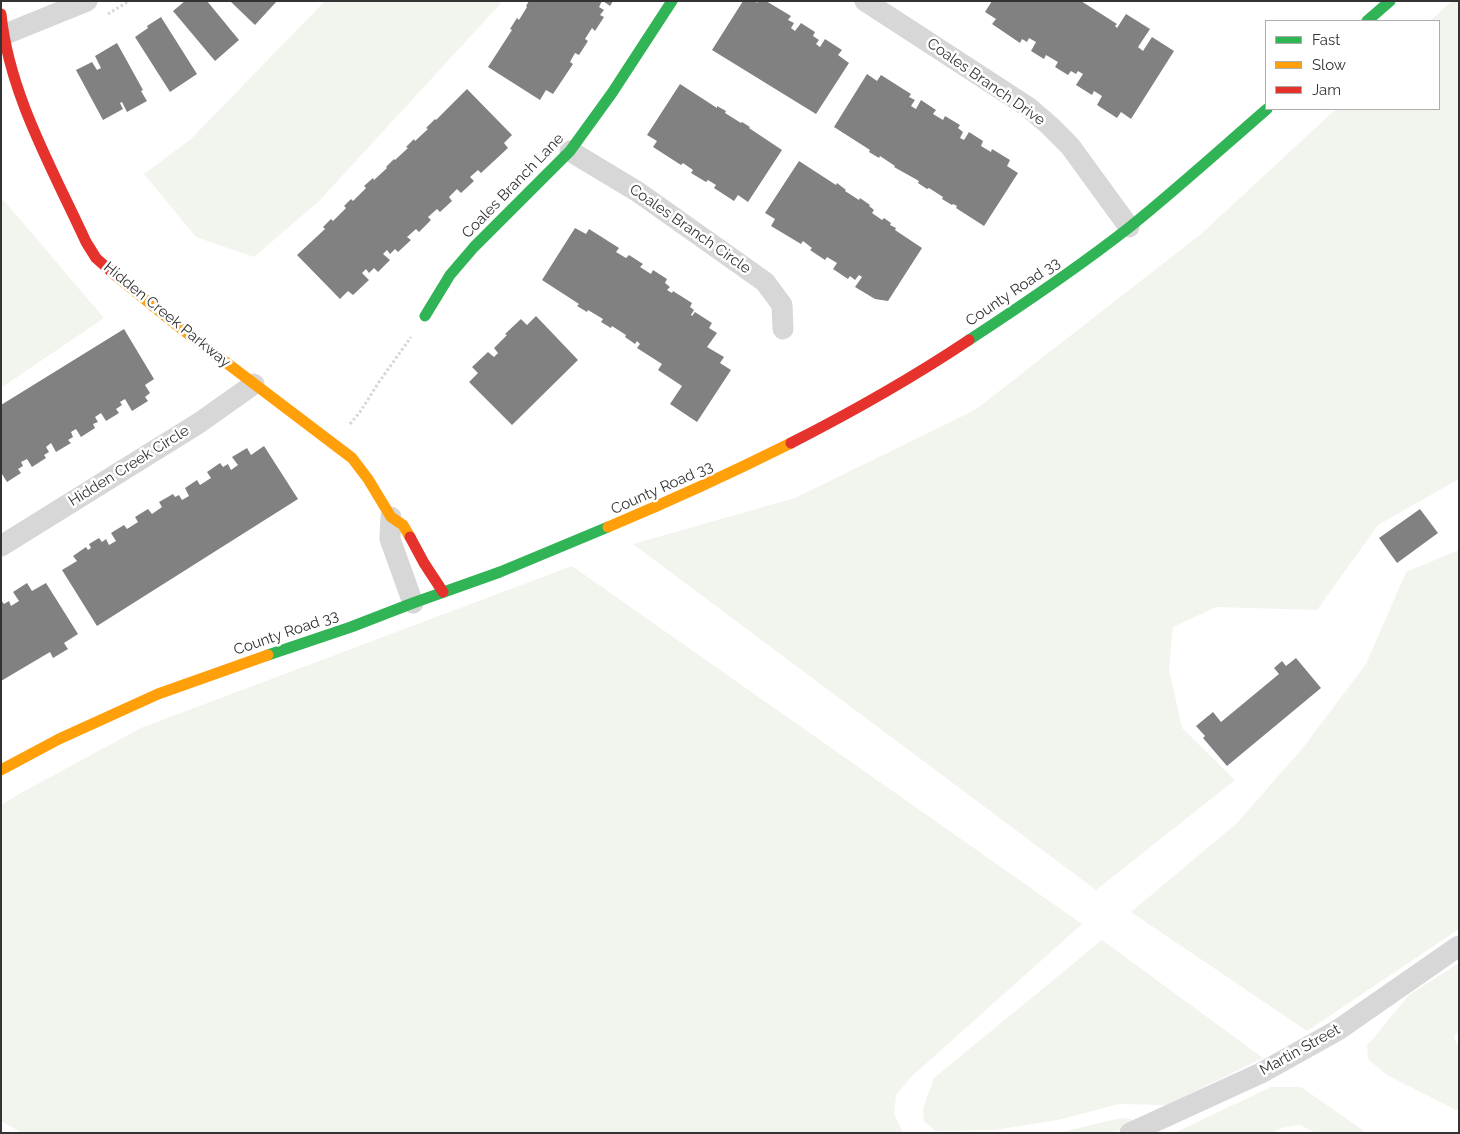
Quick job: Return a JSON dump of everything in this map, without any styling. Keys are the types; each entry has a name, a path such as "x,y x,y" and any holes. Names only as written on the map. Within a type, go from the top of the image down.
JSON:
{"street":[{"name":"Hidden Creek Parkway","path":"87,1 2,25 10,64 26,113 86,242 96,258 123,282 352,458 368,478 391,517 403,524 424,563 443,592"},
{"name":"Coales Branch Lane","path":"425,316 450,275 474,247 570,151 612,93 672,1"},
{"name":"Coales Branch Drive","path":"865,1 1035,113 1070,146 1129,227"},
{"path":"1368,20 1390,1"},
{"name":"County Road 33","path":"1,770 60,738 158,694 351,627 554,550 666,503 744,467 831,423 942,358 1040,294 1171,193 1266,110"},
{"name":"Coales Branch Circle","path":"570,151 638,192 765,282 782,305 783,328"},
{"name":"Hidden Creek Circle","path":"1,546 198,423 254,384"},
{"name":"Hidden Creek Parkway","path":"391,517 390,538 413,603"},
{"name":"Martin Street","path":"1130,1133 1260,1072 1338,1030 1459,946"}],"path":[{"path":"108,14 129,1"},
{"path":"333,444 360,412 378,382 425,316"}],"shaded area":[{"path":"325,1 503,1 319,201 254,257 196,237 144,174 191,139"},
{"path":"1452,1 1459,1 1459,479 1378,525 1317,610 1216,607 1173,627 1169,669 1182,728 1235,780 1096,890 633,544 795,498 975,410 1201,234 1335,110 1440,110 1440,20 1431,20"},
{"path":"1,197 104,318 1,388"},
{"path":"1459,550 1459,929 1307,1031 1131,912 1236,824 1302,749 1366,664 1406,572"},
{"path":"572,566 1082,924 911,1077 896,1095 894,1114 903,1133 22,1133 1,1121 1,805 141,728"},
{"path":"1102,940 1263,1058 1167,1105 1119,1104 1058,1120 995,1130 935,1131 924,1121 923,1108 934,1078"},
{"path":"1459,963 1459,1031 1454,1037 1459,1048 1459,1109 1456,1110 1387,1075 1368,1059 1367,1046 1409,995"},
{"path":"1271,1087 1301,1087 1367,1133 1316,1133 1300,1125 1282,1128 1271,1133 1174,1133"},
{"path":"1121,1118 1131,1119 1133,1123 1113,1133 1058,1133"}],"building":[{"path":"185,1 207,1 239,40 215,61 173,11"},
{"path":"230,1 277,1 255,25"},
{"path":"529,1 602,1 599,7 604,10 600,15 604,17 595,31 592,28 585,39 588,41 579,55 575,53 570,62 573,64 553,94 546,90 540,100 488,67 512,30 510,29 517,18 519,20"},
{"path":"603,1 613,1 610,6"},
{"path":"743,1 755,1 757,3 758,1 766,1 791,16 788,20 794,23 791,28 795,31 801,23 815,32 813,36 819,40 816,44 820,47 825,39 842,50 838,55 849,63 816,114 712,50"},
{"path":"992,1 1081,1 1117,24 1115,26 1117,28 1126,14 1150,29 1138,47 1143,51 1152,37 1174,51 1131,119 1121,112 1117,118 1097,105 1102,96 1094,91 1092,95 1076,85 1083,74 1078,71 1076,74 1071,71 1068,75 1055,67 1058,62 1046,55 1044,59 1031,51 1036,42 1029,38 1027,42 1022,39 1020,43 992,24 996,19 985,12"},
{"path":"161,17 197,74 170,92 135,37"},
{"path":"117,43 143,90 141,91 147,101 127,112 122,102 120,103 123,109 103,120 76,70 92,62 97,70 101,68 95,56"},
{"path":"867,74 877,81 881,75 911,94 909,97 915,100 911,106 916,109 921,100 936,110 933,114 943,120 945,116 960,125 958,128 963,132 960,138 964,140 969,132 983,141 981,146 991,152 992,149 1010,160 1007,166 1018,173 984,226 956,208 957,206 942,199 943,197 918,183 919,181 894,167 880,156 879,158 869,152 870,150 834,127"},
{"path":"680,84 717,108 717,106 726,111 725,113 750,127 782,150 748,202 738,195 734,201 714,188 716,185 708,180 706,182 691,173 693,170 683,163 681,165 653,147 657,141 647,135"},
{"path":"467,89 512,135 504,143 508,148 481,173 478,170 470,177 474,181 461,193 457,189 449,197 452,201 440,212 437,209 428,217 431,220 419,232 416,229 407,237 411,240 398,252 395,249 390,254 387,250 383,254 390,260 378,272 374,268 369,273 366,269 362,273 369,280 353,295 348,291 340,299 297,255 325,229 323,227 331,219 333,221 346,208 344,206 351,199 353,201 366,188 364,186 387,168 394,159 408,148 406,147 414,139 415,141 428,129 426,128"},
{"path":"799,161 836,185 837,183 859,200 860,198 870,205 874,210 872,213 882,220 884,218 891,223 890,225 896,228 895,230 922,248 888,301 875,299 855,287 862,277 859,275 855,280 850,276 848,279 833,269 837,263 827,257 825,260 810,250 812,248 803,241 801,244 771,226 775,219 765,213"},
{"path":"575,228 586,234 589,229 619,248 616,252 626,258 629,255 643,264 640,267 651,274 653,270 667,279 665,283 670,287 667,290 672,293 673,291 692,303 690,307 694,310 692,316 695,312 712,323 709,328 717,333 707,347 724,357 720,363 731,370 697,422 670,404 682,386 658,370 662,364 637,348 640,344 637,341 635,344 625,337 626,335 612,326 611,328 601,322 603,319 577,306 579,304 542,280"},
{"path":"536,316 578,360 512,425 469,382 478,373 472,367 488,352 494,357 498,353 494,348 521,319 527,325"},
{"path":"124,329 154,379 145,385 150,393 145,397 148,401 132,411 125,399 120,402 122,405 116,409 119,413 106,421 101,413 95,417 98,422 93,424 95,428 81,437 76,429 71,432 73,437 68,440 71,443 56,452 51,443 46,447 49,452 44,455 46,458 32,467 27,459 21,462 23,466 18,469 21,473 7,482 1,474 1,405"},
{"path":"264,446 298,499 97,626 62,570 77,561 73,556 86,547 88,550 91,548 89,544 99,538 102,542 106,539 109,545 116,541 111,533 124,525 127,529 138,522 135,517 148,509 152,514 162,507 159,502 173,494 175,497 179,495 182,500 189,496 185,488 197,480 200,485 211,478 207,472 220,463 223,467 228,464 231,470 238,465 232,457 247,448 251,455"},
{"path":"1420,509 1438,533 1397,563 1379,538"},
{"path":"27,583 32,591 46,583 78,634 64,643 68,649 53,658 50,652 1,681 1,600 4,604 9,601 11,606 19,601 13,592"},
{"path":"1296,658 1321,688 1227,766 1203,738 1205,736 1196,726 1213,712 1221,722 1279,674 1274,668 1282,661 1286,666"}],"traffic: fast":[{"path":"425,316 450,275 474,247 570,151 612,93 672,1"},
{"path":"1368,20 1390,1"},
{"path":"969,340 1051,285 1131,226 1266,110"},
{"path":"268,655 351,627 500,572 608,527"}],"traffic: slow":[{"path":"115,275 174,323 352,458 368,479 391,517 403,525 410,537"},
{"path":"608,527 791,443"},
{"path":"1,770 59,739 158,694 268,655"}],"traffic: jam":[{"path":"1,14 13,73 34,131 86,242 96,258 115,275"},
{"path":"791,443 882,394 969,340"},
{"path":"410,537 443,592"}]}
